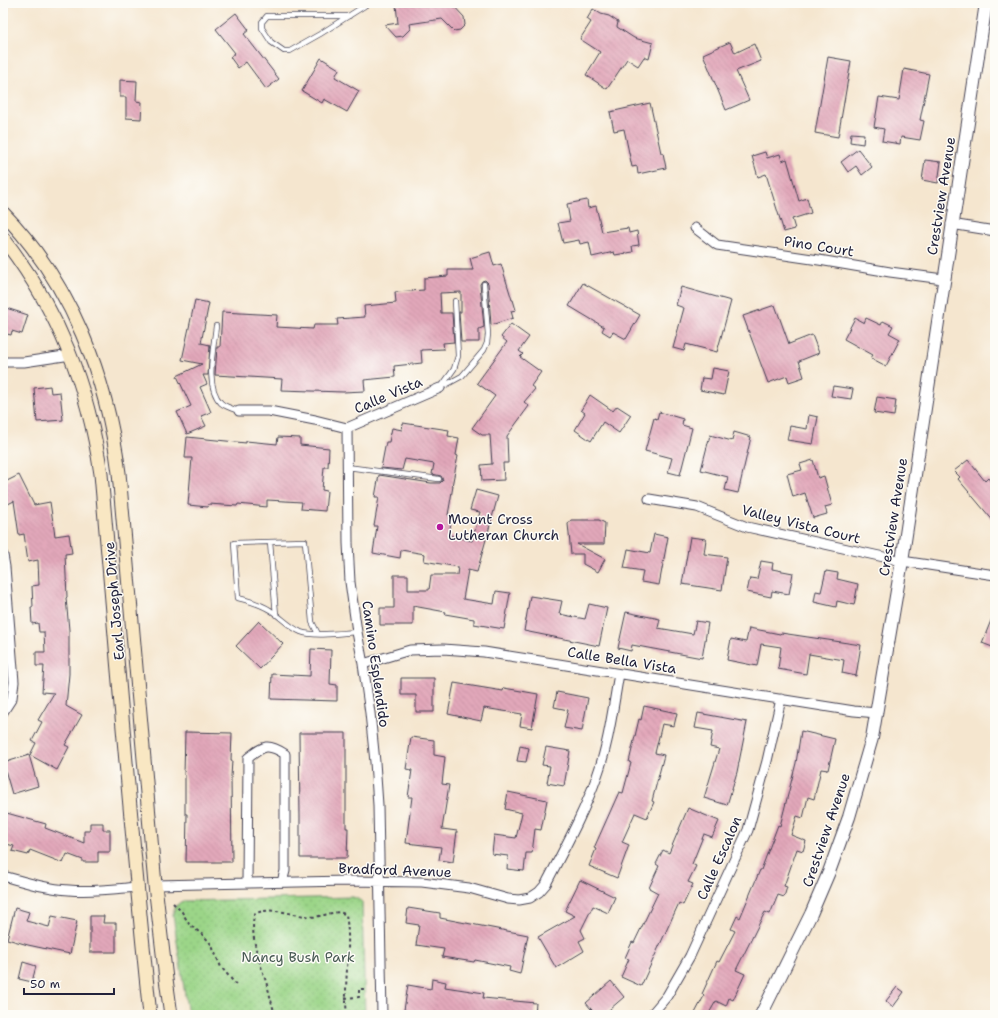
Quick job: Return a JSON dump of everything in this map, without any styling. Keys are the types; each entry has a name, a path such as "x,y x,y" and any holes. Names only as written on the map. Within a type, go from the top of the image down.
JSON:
{"main road":[{"name":"Earl Joseph Drive","path":"3,213 17,227 47,267 72,311 88,347 106,402 116,449 155,885 171,1015"},
{"name":"Earl Joseph Drive","path":"3,238 33,279 61,331 71,355 87,404 97,450 101,474 119,675 136,887 150,1015"},
{"path":"71,355 88,347"}],"street":[{"name":"Crestview Avenue","path":"761,1015 811,914 836,854 850,817 877,713 902,561 943,279 986,3"},
{"path":"952,224 995,231"},
{"name":"Pino Court","path":"695,228 717,245 943,279"},
{"path":"3,362 24,362 71,355"},
{"name":"Calle Vista","path":"347,428 440,388"},
{"path":"239,411 269,411 347,428"},
{"name":"Camino Esplendido","path":"347,428 348,543 350,582 376,762 382,1015"},
{"name":"Valley Vista Court","path":"649,499 697,507 747,527 902,561 995,575"},
{"path":"3,555 14,682 12,698 3,712"},
{"name":"Calle Bella Vista","path":"363,664 410,650 443,649 484,652 877,713"},
{"name":"Bradford Avenue","path":"155,885 348,881 422,882 469,888 508,899 519,900 530,898 539,892 546,884 598,774 606,745 619,674"},
{"name":"Calle Escalon","path":"650,1015 667,996 690,956 748,830 768,761 781,699"},
{"path":"247,883 248,758 260,748 273,746 286,754 285,871 282,882"},
{"path":"3,876 50,888 68,890 98,891 136,887"}],"lane":[{"path":"349,16 267,16 262,22 262,28 271,42 284,51 290,51 320,34 349,16 369,3"},
{"path":"440,388 462,376 484,350 487,344 488,334 484,284"},
{"path":"440,388 454,369 458,356 455,301"},
{"path":"216,326 212,367 214,392 221,403 239,411"},
{"path":"348,467 439,479"},
{"path":"318,634 312,622 305,541 234,543 238,598 254,602 270,610 302,633 318,634 357,632"},
{"path":"270,542 276,615"}],"path":[{"path":"173,903 182,912 189,924 204,936 211,944 220,967 238,987"},
{"path":"275,1015 256,948 254,915 258,912 278,911 296,916 311,917 340,912 346,915 347,966 345,998 347,1015"},
{"path":"345,998 359,997 359,989 366,989"}],"green space":[{"name":"Nancy Bush Park","path":"353,897 362,901 365,1015 188,1015 173,915 175,908 179,903 183,901"}],"building":[{"path":"411,3 451,3 464,17 465,25 460,30 454,31 442,19 409,24 410,29 403,36 396,37 385,25 398,23 396,5"},
{"path":"593,9 618,22 617,27 634,38 653,43 649,59 644,57 638,66 627,59 607,89 586,75 600,52 580,39 591,22 587,19"},
{"path":"236,13 249,30 244,34 279,79 266,89 246,62 238,68 230,57 235,53 216,29"},
{"path":"730,42 735,53 754,44 761,61 736,71 749,100 726,110 703,54"},
{"path":"828,57 851,61 838,137 815,133"},
{"path":"321,58 339,69 335,77 359,91 347,112 324,99 322,103 302,91"},
{"path":"904,69 929,74 920,120 924,121 920,140 901,137 900,144 882,141 884,129 874,127 879,97 899,100"},
{"path":"120,80 137,81 136,101 142,102 141,119 126,118 126,97 120,97"},
{"path":"650,103 661,153 663,153 666,168 638,174 637,166 632,167 624,129 614,131 610,112"},
{"path":"851,133 864,134 863,144 850,142"},
{"path":"858,149 872,167 862,175 856,166 848,172 841,162"},
{"path":"765,152 767,158 780,154 782,161 787,159 799,201 807,198 811,213 792,219 795,229 784,232 766,174 758,177 752,156"},
{"path":"925,160 941,162 938,183 922,180"},
{"path":"587,200 588,208 596,206 602,232 628,228 629,233 637,231 639,245 632,246 633,252 615,255 614,252 592,257 589,242 580,244 579,240 563,243 558,223 570,221 567,204"},
{"path":"490,252 494,266 501,264 516,310 511,311 513,318 491,325 488,283 485,280 482,281 480,284 484,327 479,329 479,342 461,342 459,312 461,312 461,292 440,293 441,313 452,313 454,342 443,343 444,349 421,350 422,363 394,366 395,377 364,380 365,391 343,392 281,390 282,379 215,375 217,347 220,347 222,312 277,315 276,327 313,329 314,325 338,325 337,319 365,317 364,306 396,303 395,292 424,290 424,278 448,276 448,270 473,270 470,258"},
{"path":"583,283 640,315 626,339 613,332 610,336 602,331 604,327 569,306"},
{"path":"681,287 731,301 717,352 686,344 684,351 673,348 684,308 676,305"},
{"path":"195,300 209,303 201,343 210,345 208,375 203,375 207,384 200,387 211,412 201,416 206,426 187,434 177,412 191,406 177,376 202,364 182,360"},
{"path":"775,305 789,344 812,335 819,353 799,361 804,377 789,382 787,376 768,383 743,316"},
{"path":"3,307 28,315 22,334 12,331 11,335 3,333"},
{"path":"855,318 864,323 866,318 881,325 883,321 893,326 889,333 900,339 886,366 871,358 873,355 844,339"},
{"path":"511,324 529,337 519,351 523,354 520,357 541,372 531,386 535,389 524,402 529,406 507,436 508,463 503,463 504,480 482,481 481,465 492,464 490,435 482,435 472,428 495,396 477,383 507,342 501,337"},
{"path":"713,368 729,371 724,395 700,390 702,378 711,379"},
{"path":"50,386 51,393 60,392 63,420 37,422 34,388"},
{"path":"833,386 853,389 851,399 831,396"},
{"path":"590,395 613,411 617,406 631,415 619,433 603,422 591,441 575,430 585,413 581,410"},
{"path":"877,397 896,400 894,416 874,413"},
{"path":"659,412 683,419 682,425 692,428 680,475 668,472 672,458 645,451 654,418 657,419"},
{"path":"809,415 818,417 813,444 787,440 790,426 807,429"},
{"path":"403,423 449,430 448,436 459,438 456,455 458,456 448,515 452,516 449,535 472,541 480,512 470,510 476,490 498,496 477,572 468,570 463,599 494,604 496,591 510,593 504,629 474,624 474,619 413,606 413,625 380,625 380,608 394,608 394,575 408,575 408,590 429,590 431,575 457,575 458,567 424,561 425,554 401,550 400,558 373,553 377,526 374,526 379,497 375,497 379,475 431,483 440,483 443,480 441,476 432,474 434,464 405,459 402,470 381,468 386,442 389,442 392,428 402,430"},
{"path":"734,432 751,437 738,493 725,490 728,477 701,470 710,435 732,441"},
{"path":"187,437 246,443 246,441 277,444 278,437 300,438 300,445 329,448 328,467 324,467 322,490 327,491 325,511 301,509 302,502 267,500 267,507 238,504 237,506 209,504 208,507 188,505 192,458 185,458"},
{"path":"813,460 818,478 824,476 832,505 825,507 827,514 813,518 805,493 793,497 787,474 802,470 800,464"},
{"path":"968,460 985,481 988,478 995,487 995,523 958,479 960,477 954,471"},
{"path":"19,475 34,505 50,502 55,536 69,534 72,553 65,554 66,598 69,630 69,674 66,706 82,715 65,745 69,747 57,770 30,755 36,743 32,741 42,722 38,720 54,693 42,692 44,666 36,666 36,652 45,652 44,632 39,632 38,623 32,624 32,586 39,585 38,560 28,562 24,534 19,535 14,501 6,505 3,500 3,483"},
{"path":"571,520 599,520 605,523 604,544 577,544 605,559 598,572 583,564 583,554 571,554 568,524"},
{"path":"654,534 668,537 659,585 641,582 643,571 624,568 628,549 650,553"},
{"path":"690,537 706,539 704,554 727,557 722,590 682,584"},
{"path":"761,561 773,563 772,569 793,573 789,594 772,591 771,597 747,592 750,578 757,579"},
{"path":"826,571 838,573 837,579 858,584 854,605 837,601 836,607 814,602 816,591 821,592"},
{"path":"530,596 562,601 559,614 585,619 589,604 607,608 599,646 524,631"},
{"path":"626,612 660,619 658,628 693,634 696,621 708,623 702,658 632,645 631,651 618,648"},
{"path":"995,613 995,648 982,643"},
{"path":"259,621 283,644 260,669 236,646"},
{"path":"749,628 780,634 861,645 856,676 842,673 844,660 809,654 806,674 778,669 781,647 761,644 757,666 727,660 731,639 746,642"},
{"path":"311,649 331,650 330,684 337,685 337,701 271,699 272,674 310,676"},
{"path":"401,678 434,678 434,712 416,712 416,695 401,695"},
{"path":"454,683 503,691 504,688 538,694 532,728 520,726 522,714 484,708 481,721 448,714"},
{"path":"557,692 588,698 582,731 564,728 568,710 554,707"},
{"path":"644,706 677,713 674,726 662,724 655,753 664,755 652,801 654,802 647,818 635,813 622,842 629,845 617,878 589,866 596,849 594,848 619,792 623,793 631,763 629,762 639,719 641,720"},
{"path":"698,713 747,722 737,772 727,805 704,798 719,749 710,747 713,731 695,728"},
{"path":"801,731 835,739 828,770 821,769 814,799 808,797 803,818 797,816 791,835 806,841 803,851 797,849 784,886 787,887 784,897 778,895 770,914 765,912 736,970 745,974 733,1000 729,998 726,1006 716,1001 708,1015 694,1015 704,996 702,994 717,961 719,962 735,931 731,929 737,916 740,918 761,870 778,825 780,826 796,763"},
{"path":"185,732 232,733 232,862 186,862 187,814 185,814 184,775"},
{"path":"299,733 346,733 346,828 348,828 347,858 300,858"},
{"path":"411,737 434,740 434,755 445,757 442,784 449,785 442,829 457,831 453,862 439,860 441,847 406,843 412,797 408,797 412,770 406,769"},
{"path":"520,746 529,748 526,762 517,761"},
{"path":"546,747 570,751 564,786 547,783 550,766 542,765"},
{"path":"29,755 38,786 12,794 3,763"},
{"path":"508,792 547,800 541,830 535,829 532,853 526,853 524,871 507,869 508,856 492,854 494,835 516,838 522,813 505,809"},
{"path":"688,808 719,821 712,837 704,834 692,864 696,866 688,882 693,884 683,905 679,903 641,986 621,977 629,959 625,958 632,942 634,943 658,893 649,888 659,866 656,864 663,850 669,853"},
{"path":"3,812 46,824 45,828 84,843 84,831 90,831 90,823 103,823 103,830 110,830 110,852 98,852 98,862 83,862 83,860 67,854 63,863 30,850 28,855 12,851 14,846 3,843"},
{"path":"580,880 615,897 608,913 593,906 581,930 585,938 579,941 584,951 556,968 538,937 575,916 565,911"},
{"path":"15,908 29,912 26,921 49,927 52,916 77,921 70,954 7,939"},
{"path":"408,908 440,913 440,918 528,935 520,974 509,971 510,967 475,960 474,962 442,957 444,949 416,945 419,925 406,923"},
{"path":"90,916 104,916 103,923 116,923 116,952 90,952"},
{"path":"23,962 36,966 32,982 19,979"},
{"path":"432,979 446,982 445,987 484,993 483,998 536,1003 535,1015 426,1015 404,1010 408,985 431,989"},
{"path":"611,981 624,997 603,1015 596,1015 586,1003"},
{"path":"897,987 904,992 893,1007 886,1001"}],"place":[{"name":"Mount Cross Lutheran Church","path":"440,527"}]}
